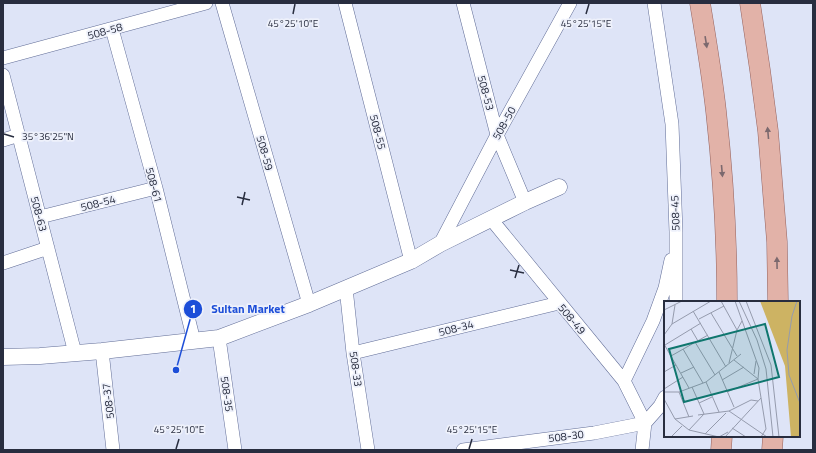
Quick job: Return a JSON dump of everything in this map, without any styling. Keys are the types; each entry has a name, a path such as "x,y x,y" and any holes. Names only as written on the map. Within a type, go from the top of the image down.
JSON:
{"main road":[{"path":"700,3 713,85 718,135 725,234 727,301"},
{"path":"750,3 768,131 777,242 778,301"},
{"path":"721,450 722,437"},
{"path":"772,450 773,437"}],"street":[{"name":"508-58","path":"3,58 206,3"},
{"name":"508-59","path":"222,3 309,304"},
{"name":"508-55","path":"345,3 411,261"},
{"name":"508-53","path":"463,3 497,135 525,202"},
{"name":"508-50","path":"440,244 497,135 570,3"},
{"name":"508-45","path":"654,3 672,124 676,232 676,301"},
{"name":"508-61","path":"112,29 156,188 194,341"},
{"name":"508-63","path":"3,75 75,353"},
{"path":"3,140 19,136"},
{"path":"3,357 40,356 102,351 219,338 309,304 411,261 440,244 559,187"},
{"name":"508-54","path":"40,217 156,188"},
{"name":"508-49","path":"491,219 624,381 646,423"},
{"path":"624,381 653,322 665,288 676,232"},
{"path":"3,263 48,248"},
{"name":"508-33","path":"346,288 353,353 368,450"},
{"name":"508-34","path":"353,353 559,303"},
{"name":"508-35","path":"219,338 235,450"},
{"name":"508-37","path":"102,351 113,450"},
{"path":"642,450 646,423 664,399"},
{"name":"508-30","path":"463,450 594,433 646,423"}],"place":[{"name":"Sultan Market","path":"176,370"}]}
